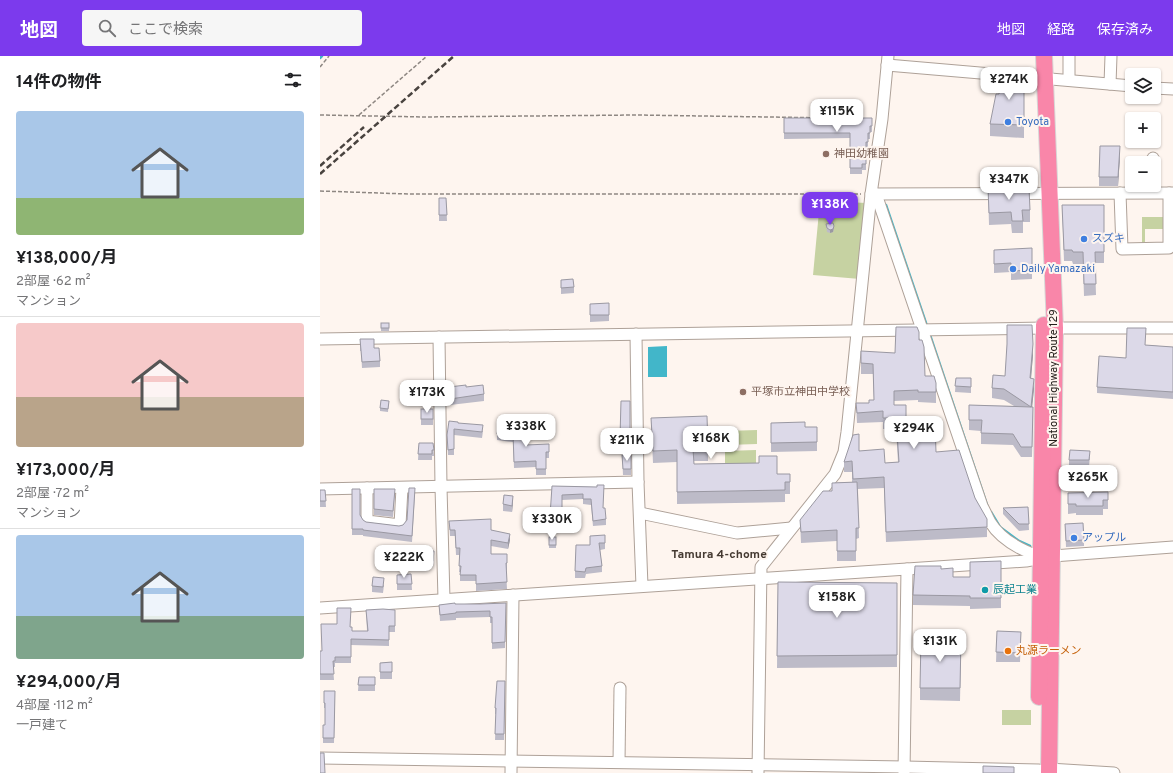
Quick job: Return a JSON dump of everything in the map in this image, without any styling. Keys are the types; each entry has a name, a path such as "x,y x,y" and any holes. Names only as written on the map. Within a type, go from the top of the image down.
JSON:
{"highway":[{"name":"National Highway Route 129","path":"1034,56 1040,78 1050,328 1044,771"},
{"name":"National Highway Route 129","path":"1040,78 1044,56"}],"street":[{"path":"1069,56 1069,80"},
{"path":"1110,84 1111,56"},
{"path":"758,769 761,567 835,474 844,452 888,60 1040,78 1125,85"},
{"path":"1161,88 1173,89"},
{"path":"1120,193 1122,249 1169,248 1171,193 1161,191"},
{"path":"874,194 1128,192"},
{"path":"874,194 982,506 991,524 1002,536 1028,553 1047,557"},
{"path":"320,339 1050,328 1173,328"},
{"path":"636,334 638,482 642,586"},
{"path":"439,337 444,599"},
{"path":"320,489 638,482"},
{"path":"367,488 368,522 400,525 402,488"},
{"path":"640,513 737,533 792,528"},
{"path":"320,608 907,570 1026,561 1047,557 1173,547"},
{"path":"905,770 907,570"},
{"path":"511,773 513,595"},
{"path":"619,762 620,688"},
{"path":"320,758 619,762 758,769 1044,771 1114,773"}],"path":[{"path":"320,67 329,56"},
{"path":"359,116 427,56"},
{"path":"320,114 424,117 637,115 835,118"},
{"path":"320,192 408,194 874,194"}],"green space":[{"path":"820,201 867,203 860,279 813,275"},
{"path":"1142,217 1168,217 1168,229 1145,229 1145,245 1142,245"},
{"path":"757,430 757,444 727,445 726,431"},
{"path":"756,450 756,464 725,465 725,451"},
{"path":"1002,710 1031,710 1031,725 1002,725"}],"water":[{"path":"667,346 667,377 648,377 648,347"}],"building":[{"name":"Toyota","path":"1003,70 1020,71 1019,89 1024,89 1024,125 990,124 996,94 999,94"},
{"path":"784,118 872,118 872,126 870,126 870,133 868,133 868,142 866,142 866,164 862,164 862,168 850,168 850,133 784,133"},
{"path":"1100,146 1120,146 1118,177 1099,177"},
{"path":"988,188 1029,188 1030,210 1022,210 1023,221 1012,221 1011,212 989,213"},
{"path":"439,198 446,198 447,215 439,215"},
{"name":"スズキ","path":"1062,205 1104,205 1104,252 1095,252 1096,284 1084,284 1083,252 1064,250"},
{"path":"833,223 833,229 830,230 827,228 826,224"},
{"path":"1032,248 1032,270 1011,271 1011,263 994,264 994,250"},
{"path":"573,279 574,287 561,288 561,280"},
{"path":"609,303 609,315 590,315 590,304"},
{"path":"381,323 389,323 389,328 381,328"},
{"path":"1007,325 1032,325 1033,344 1030,378 1034,379 1031,407 1004,389 992,388 993,375 1005,376"},
{"path":"896,327 917,327 919,332 919,340 922,340 924,347 925,376 934,376 936,392 918,392 918,390 894,391 894,405 906,405 906,424 935,424 936,452 959,450 975,498 987,519 987,527 886,532 884,477 853,479 852,461 844,462 853,435 859,434 859,451 884,449 885,463 899,462 896,418 883,418 883,411 857,413 856,403 869,403 869,400 874,400 873,364 861,363 861,351 895,353"},
{"path":"1127,328 1146,328 1145,345 1173,347 1173,392 1097,387 1099,356 1126,358"},
{"path":"360,339 374,339 374,348 379,348 380,361 362,362"},
{"path":"956,378 971,378 971,387 955,386"},
{"path":"466,385 466,387 483,385 484,394 450,399 449,387"},
{"path":"381,400 389,401 388,409 380,408"},
{"path":"621,401 630,401 630,437 620,437"},
{"path":"969,405 1033,407 1032,447 1021,447 1013,434 981,433 982,420 969,420"},
{"path":"421,409 433,409 433,419 421,419"},
{"path":"707,416 708,448 693,449 694,464 759,463 759,456 777,456 777,474 790,474 790,482 785,482 785,490 677,492 677,450 653,451 651,418"},
{"path":"449,421 483,425 482,432 454,429 454,449 448,450 447,435"},
{"path":"805,422 805,427 817,427 817,442 771,443 771,423"},
{"path":"498,426 514,427 514,431 524,431 524,442 526,445 549,444 549,452 546,452 546,469 536,469 536,461 514,462 513,434 513,436 497,434"},
{"path":"419,443 433,443 434,450 432,450 432,454 418,454"},
{"path":"1070,450 1090,451 1089,460 1069,460"},
{"path":"622,455 631,455 631,469 623,469"},
{"path":"857,482 859,528 856,528 856,551 837,551 837,530 801,532 800,520 823,491 832,491 832,483"},
{"path":"597,485 604,485 603,508 605,508 606,519 593,521 591,499 583,499 583,494 562,495 562,517 550,516 552,486 597,487"},
{"path":"409,488 415,488 412,536 363,529 352,529 352,489 360,489 360,515 363,520 366,522 399,526 403,525 407,520"},
{"path":"374,489 395,489 393,511 374,509"},
{"path":"320,490 325,490 326,501 320,501"},
{"path":"1108,492 1108,500 1103,500 1103,506 1076,506 1076,504 1068,504 1068,493"},
{"path":"504,495 513,496 512,506 503,504"},
{"path":"1028,507 1029,524 1019,524 1003,508"},
{"path":"491,519 491,530 510,534 508,543 491,540 491,554 507,554 507,582 476,584 476,575 460,575 460,548 456,548 455,530 450,530 449,521"},
{"name":"アップル","path":"1083,523 1084,540 1066,541 1065,524"},
{"path":"605,535 605,543 599,543 602,566 586,568 585,572 575,571 576,545 590,545 590,536"},
{"path":"549,537 556,537 556,545 549,545"},
{"path":"401,548 434,551 433,561 400,559"},
{"path":"1001,561 1001,598 913,595 915,566 941,566 941,569 953,568 953,577 970,577 970,562"},
{"path":"411,574 412,584 397,584 397,575"},
{"path":"373,577 384,578 383,587 372,586"},
{"path":"778,582 897,583 897,655 777,656"},
{"path":"455,603 506,603 505,642 492,643 492,617 490,617 490,611 456,612 440,615 439,605"},
{"path":"337,608 351,608 350,627 352,627 352,631 368,631 366,610 395,610 395,626 389,626 389,640 351,639 351,657 335,657 335,661 333,661 334,674 320,674 320,651 322,651 321,624 337,624"},
{"path":"997,631 1021,632 1020,653 996,652"},
{"path":"921,638 961,639 960,688 920,688"},
{"path":"392,662 392,672 380,672 380,663"},
{"path":"359,677 375,677 375,685 358,685"},
{"path":"497,681 505,681 504,734 495,734"},
{"path":"324,691 335,691 334,738 323,738 323,725 325,725"},
{"path":"320,753 324,753 325,773 320,773"},
{"path":"983,766 1014,767 1014,773 983,773"}],"waterway":[{"path":"886,205 927,326"},
{"path":"929,332 988,508"},
{"path":"991,512 1000,527 1019,541 1030,546"}],"railway":[{"path":"320,174 454,56"},
{"path":"320,166 364,127"}],"place":[{"name":"Toyota","path":"1008,122"},
{"name":"神田幼稚園","path":"826,154"},
{"name":"スズキ","path":"1084,239"},
{"name":"Daily Yamazaki","path":"1013,269"},
{"name":"平塚市立神田中学校","path":"743,392"},
{"name":"アップル","path":"1074,538"},
{"name":"辰起工業","path":"985,590"},
{"name":"丸源ラーメン","path":"1008,651"}],"district":[{"name":"Tamura 4-chome","path":"719,555"}]}
